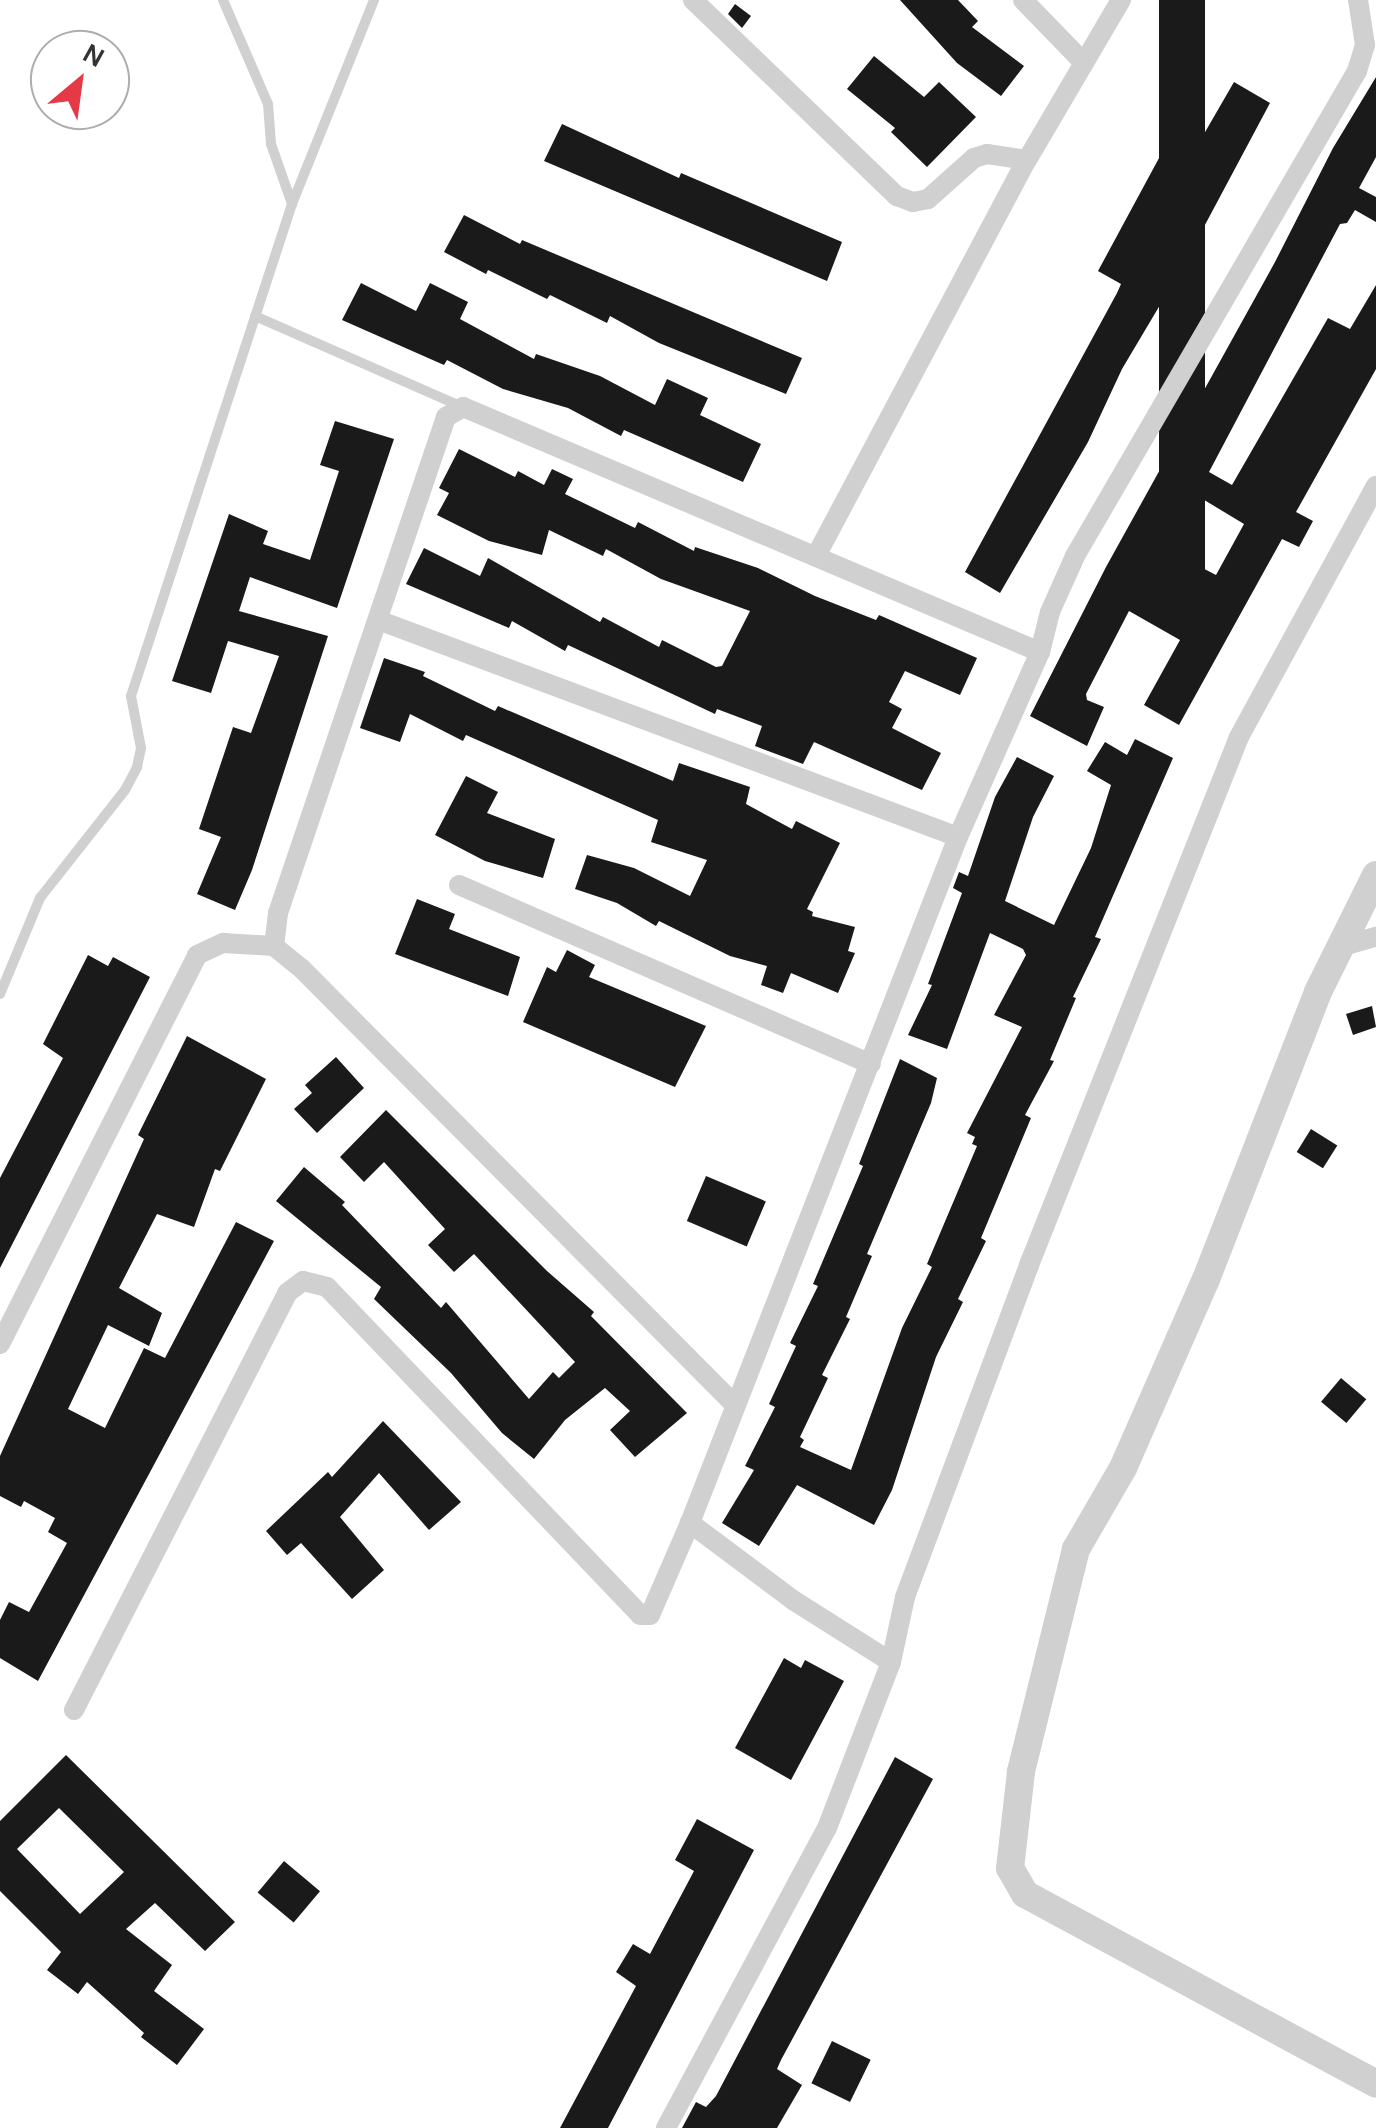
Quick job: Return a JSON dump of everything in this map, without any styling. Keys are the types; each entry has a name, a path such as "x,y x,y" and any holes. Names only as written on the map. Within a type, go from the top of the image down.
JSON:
{"street":[{"path":"693,0 897,196 913,202 928,199 974,158 987,154 1027,160"},
{"path":"1023,0 1084,62"},
{"path":"816,556 1027,160 1121,0"},
{"path":"74,1710 287,1293 303,1280 327,1287 640,1615 650,1615 690,1523 958,837 1040,652 1050,612 1075,556 1357,71 1365,45 1358,0"},
{"path":"274,946 278,913 446,417 463,407 1040,652"},
{"path":"666,2128 826,1828 891,1662 905,1598 1016,1302 1240,737 1376,486"},
{"path":"378,620 958,837"},
{"path":"1376,875 1318,992 1206,1279 1123,1468 1076,1549 1021,1772 1010,1868 1025,1894 1376,2084"},
{"path":"459,884 871,1064"},
{"path":"1340,948 1376,937"},
{"path":"0,1344 197,955 222,943 274,946 302,969 734,1404"},
{"path":"690,1523 793,1600 891,1662"}],"lane":[{"path":"223,0 268,104 271,144 292,204"},
{"path":"0,994 40,898 125,790 137,767 141,748 130,696 292,204 374,0"},
{"path":"255,316 463,407"}],"building":[{"path":"900,0 958,0 978,21 972,27 1024,66 1001,96 957,63"},
{"path":"1159,0 1205,0 1205,589 1159,589"},
{"path":"735,4 751,16 742,28 728,14"},
{"path":"874,56 924,97 939,82 976,117 927,167 891,132 895,128 847,89"},
{"path":"1376,77 1376,157 1359,188 1376,197 1376,222 1355,210 1347,223 1340,224 1209,472 1232,485 1328,318 1350,329 1376,285 1376,369 1296,512 1313,521 1299,547 1282,539 1179,725 1144,705 1180,640 1129,611 1086,694 1087,700 1104,707 1087,746 1030,716 1106,567 1275,262 1333,148","holes":["1196,495 1244,524 1216,575 1164,548"]},
{"path":"1234,82 1270,103 1182,268 1122,369 1088,442 1000,593 965,572 1121,284 1098,271 1172,134 1197,146"},
{"path":"562,124 679,178 681,173 842,242 827,281 544,161"},
{"path":"464,215 520,244 522,240 802,358 786,394 659,343 610,316 607,323 550,295 547,299 488,270 486,274 444,252"},
{"path":"361,283 416,311 430,283 468,302 460,319 534,359 536,354 600,376 655,405 667,379 708,398 700,415 761,444 743,482 624,430 621,436 568,408 503,389 447,360 444,365 342,320"},
{"path":"335,421 394,439 337,608 250,577 239,611 328,636 252,870 235,910 197,894 221,837 199,829 233,727 251,733 279,656 228,641 211,693 172,681 229,514 268,531 263,544 310,560 339,471 320,465"},
{"path":"459,449 515,477 518,471 544,485 552,469 573,479 565,494 635,528 638,522 694,551 695,547 758,568 815,596 876,620 879,615 977,658 960,695 905,671 889,702 902,709 892,728 941,753 922,790 814,742 803,764 755,746 762,726 717,709 715,714 568,645 565,651 512,621 509,628 406,584 424,548 480,576 488,558 600,622 603,617 659,647 662,640 716,667 722,666 750,611 661,579 606,549 603,556 549,530 542,555 489,541 437,515 449,493 439,488"},
{"path":"384,658 425,672 423,676 495,711 498,706 673,781 679,763 750,787 746,804 792,829 796,821 840,843 807,909 813,912 812,916 855,927 848,951 855,953 838,993 791,973 783,993 761,985 767,966 730,956 659,921 656,926 617,903 575,889 587,855 634,868 690,896 707,860 651,842 658,820 466,735 463,741 410,714 400,742 360,728"},
{"path":"1135,739 1173,758 1095,937 1101,939 1073,997 1076,998 1050,1060 1054,1061 1025,1115 1031,1118 981,1238 986,1241 958,1299 963,1302 936,1357 892,1490 874,1525 797,1485 759,1546 722,1523 754,1470 745,1466 775,1407 769,1404 796,1346 790,1343 818,1286 813,1284 863,1166 859,1164 900,1059 937,1078 931,1103 867,1254 872,1256 846,1317 850,1319 822,1375 828,1378 800,1437 804,1440 800,1447 851,1470 902,1328 932,1267 927,1264 977,1146 972,1144 975,1137 967,1133 1022,1027 994,1015 1026,955 1023,949 990,933 947,1049 908,1035 932,985 928,984 962,893 953,888 959,872 968,876 995,797 1017,757 1054,776 1033,817 1005,901 1054,925 1091,848 1111,785 1087,771 1105,742 1127,755"},
{"path":"466,776 498,792 487,813 555,839 543,878 485,861 435,835"},
{"path":"417,899 455,914 449,929 520,957 508,996 395,954"},
{"path":"567,950 595,965 589,977 706,1026 675,1087 523,1022 547,967 556,972"},
{"path":"88,955 108,966 113,957 150,977 0,1268 0,1178 63,1058 43,1044"},
{"path":"1372,1006 1376,1027 1353,1035 1346,1014"},
{"path":"187,1036 266,1079 220,1171 215,1169 194,1227 157,1214 119,1288 162,1313 149,1346 108,1325 68,1409 105,1428 144,1348 165,1358 236,1222 274,1241 38,1681 0,1658 0,1620 9,1602 29,1612 67,1543 48,1532 55,1518 24,1501 21,1507 0,1496 0,1456 144,1139 138,1135"},
{"path":"336,1057 364,1088 317,1133 294,1109 312,1093 305,1085"},
{"path":"386,1110 547,1271 594,1312 591,1316 687,1413 635,1457 610,1430 630,1411 605,1388 565,1420 534,1459 502,1433 451,1373 374,1299 381,1287 276,1201 304,1167 345,1202 342,1205 441,1308 446,1302 529,1399 553,1372 559,1378 575,1362 474,1254 454,1272 428,1245 445,1229 384,1162 364,1182 340,1157"},
{"path":"1311,1129 1337,1145 1323,1168 1297,1152"},
{"path":"706,1176 766,1201 747,1247 687,1221"},
{"path":"1341,1378 1366,1399 1346,1423 1321,1402"},
{"path":"383,1421 461,1502 429,1530 379,1473 340,1517 384,1570 352,1599 301,1543 287,1555 266,1531 328,1472 332,1477"},
{"path":"784,1658 801,1668 805,1660 844,1681 791,1780 735,1748"},
{"path":"66,1755 235,1922 205,1951 155,1903 126,1929 172,1965 154,1991 204,2029 177,2065 141,2037 144,2033 87,1982 78,1994 47,1970 61,1952 0,1891 0,1821","holes":["59,1808 124,1872 80,1914 17,1849"]},
{"path":"895,1757 933,1779 777,2069 802,2085 777,2128 682,2128 696,2102 706,2107 716,2096"},
{"path":"697,1819 754,1850 608,2128 560,2128 636,1986 616,1972 633,1944 650,1954 694,1871 675,1860"},
{"path":"284,1861 320,1891 294,1923 258,1892"},
{"path":"832,2041 871,2060 850,2102 811,2083"}]}
